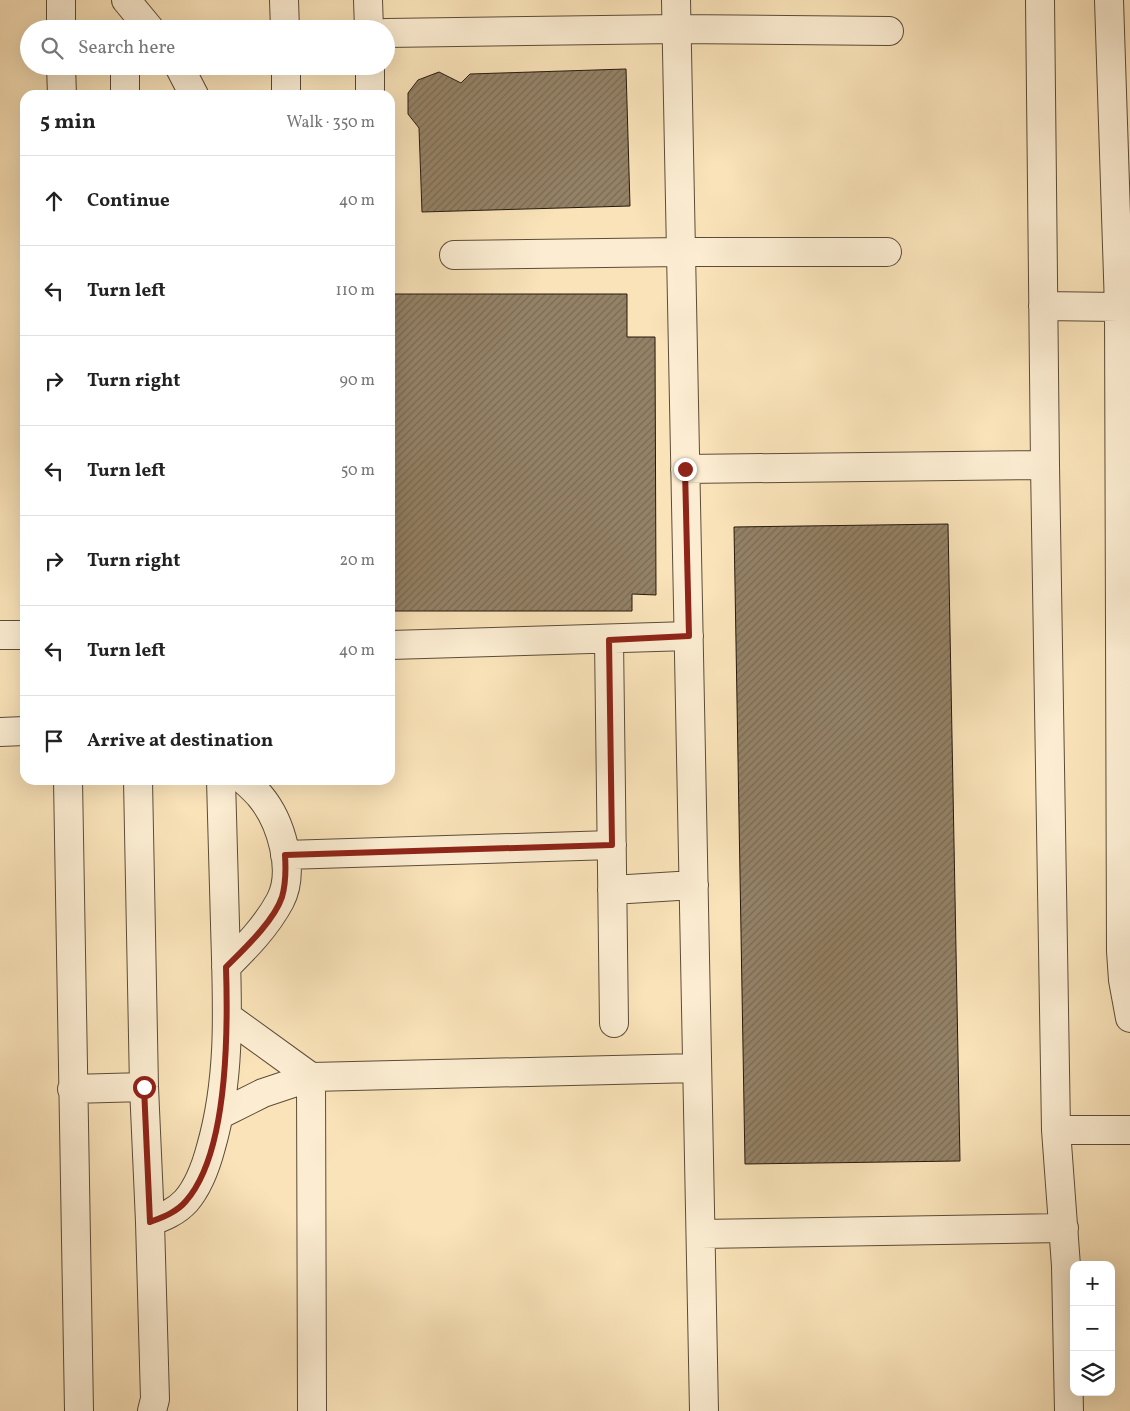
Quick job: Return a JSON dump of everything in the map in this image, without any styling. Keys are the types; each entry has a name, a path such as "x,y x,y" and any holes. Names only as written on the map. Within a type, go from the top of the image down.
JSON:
{"lane":[{"path":"61,0 61,20"},
{"path":"124,20 125,0"},
{"path":"125,0 142,20"},
{"path":"284,0 285,20"},
{"path":"368,0 369,20"},
{"path":"676,0 704,1411"},
{"path":"1040,0 1045,465 1056,1130 1064,1228 1069,1411"},
{"path":"1109,0 1120,69 1119,307 1125,754 1121,951 1123,980 1130,1018"},
{"path":"395,33 677,29 889,31"},
{"path":"61,75 62,90"},
{"path":"125,75 125,90"},
{"path":"184,75 191,90"},
{"path":"286,75 286,90"},
{"path":"370,75 370,90"},
{"path":"454,255 887,252"},
{"path":"1043,306 1119,307"},
{"path":"685,469 1045,465"},
{"path":"0,635 20,635"},
{"path":"395,644 609,640 689,636"},
{"path":"609,640 614,1023"},
{"path":"0,732 20,731"},
{"path":"68,785 79,1411"},
{"path":"138,785 144,1087 155,1407"},
{"path":"150,1222 170,1214 186,1201 198,1184 206,1167 219,1115 225,1069 228,1017 221,785"},
{"path":"226,967 268,922 281,899 286,876 281,834 261,796 249,785"},
{"path":"285,855 612,845"},
{"path":"612,890 694,885"},
{"path":"228,1017 311,1077"},
{"path":"219,1115 264,1092 311,1077 698,1068"},
{"path":"311,1077 312,1411"},
{"path":"72,1089 144,1087"},
{"path":"1056,1130 1130,1130"},
{"path":"701,1234 1064,1228"}],"building":[{"path":"626,69 630,206 422,212 419,128 408,114 408,93 418,80 439,72 461,83 470,74"},
{"path":"395,294 627,294 627,337 655,337 656,595 632,594 632,611 395,611"},
{"path":"948,524 960,1161 745,1164 734,527"}],"route":[{"path":"144,1087 150,1222 170,1214 186,1201 198,1184 206,1167 219,1115 225,1069 228,1017 226,967 268,922 281,899 286,876 285,855 612,845 609,640 689,636 685,469"}]}
